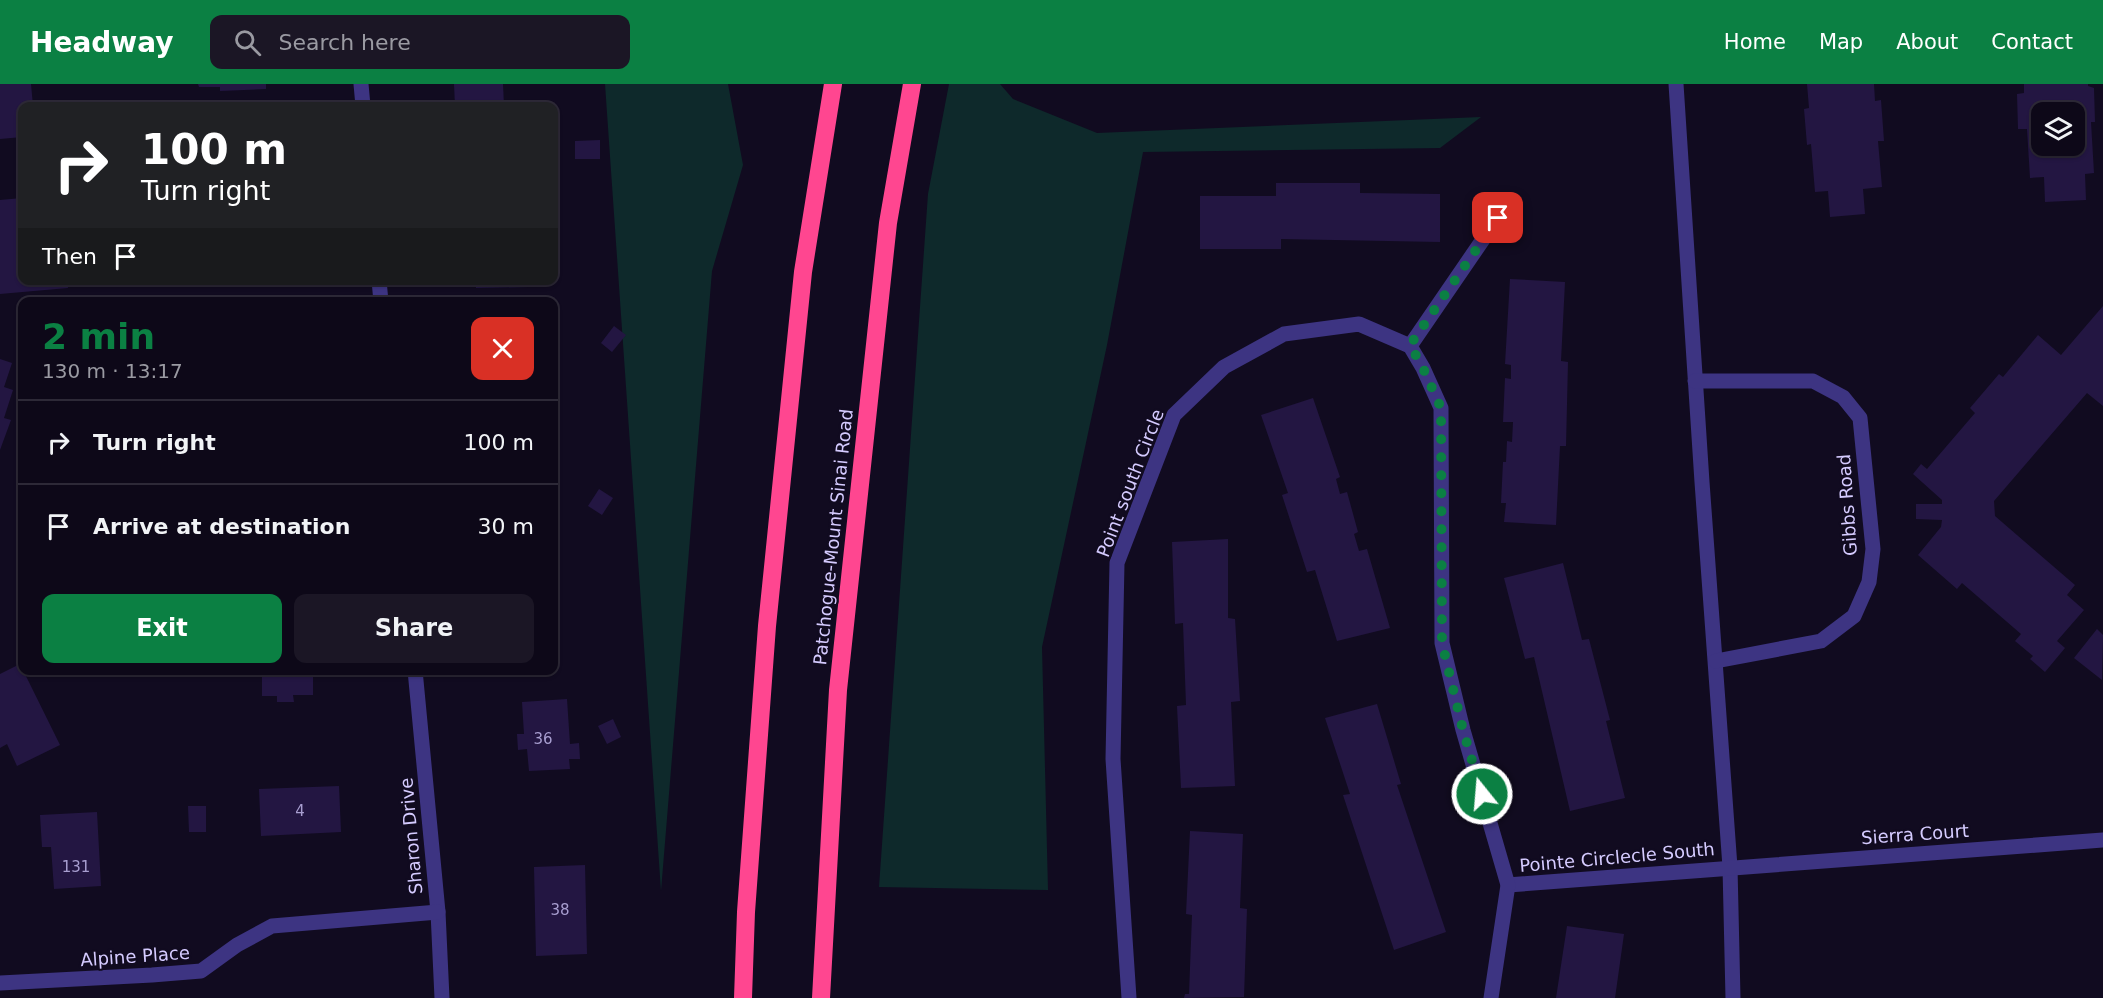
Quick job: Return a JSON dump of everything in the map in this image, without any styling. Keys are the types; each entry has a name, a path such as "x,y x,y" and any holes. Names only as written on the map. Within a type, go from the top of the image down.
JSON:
{"highway":[{"path":"743,998 746,912 766,626 803,272 833,84"},
{"name":"Patchogue-Mount Sinai Road","path":"821,998 838,690 888,223 912,84"}],"street":[{"path":"361,84 363,102"},
{"path":"1676,84 1730,867 1733,998"},
{"path":"1491,998 1508,885 1463,730 1442,643 1441,408 1410,345 1510,200"},
{"name":"Point south Circle","path":"1129,998 1113,759 1117,562 1174,415 1224,367 1284,334 1359,324 1410,345"},
{"name":"Gibbs Road","path":"1695,381 1813,381 1843,397 1860,418 1873,549 1869,582 1854,616 1821,641 1716,661"},
{"name":"Sharon Drive","path":"415,675 438,912 442,998"},
{"name":"Sierra Court","path":"1730,867 2103,840"},
{"name":"Pointe Circlecle South","path":"1508,885 1730,867"},
{"name":"Alpine Place","path":"0,983 201,971 237,945 272,926 438,912"}],"green space":[{"path":"605,84 728,84 743,165 712,271 661,891"},
{"path":"949,84 1000,84 1013,99 1097,133 1481,117 1440,148 1143,152 1107,345 1042,647 1048,890 879,887 928,194"}],"building":[{"path":"0,84 31,84 33,102 18,102 18,137 0,139"},
{"path":"198,84 266,84 266,89 220,91 220,87 199,87"},
{"path":"454,84 503,84 504,102 455,102"},
{"path":"1807,84 1874,84 1875,101 1881,100 1884,141 1878,141 1882,187 1863,189 1865,214 1830,217 1828,191 1815,192 1811,144 1807,145 1804,109 1809,108"},
{"path":"2024,84 2088,84 2094,88 2095,122 2091,122 2094,173 2085,174 2086,200 2045,202 2044,177 2030,178 2027,129 2018,129 2017,94 2024,93"},
{"path":"600,140 600,159 575,159 575,141"},
{"path":"1276,183 1360,183 1360,193 1440,194 1440,242 1281,239 1281,249 1200,249 1200,196 1276,196"},
{"path":"18,198 18,285 68,285 68,288 0,294 0,200"},
{"path":"1510,279 1565,282 1561,361 1568,362 1566,446 1560,446 1556,525 1504,522 1506,503 1501,503 1503,462 1506,462 1507,441 1512,442 1513,422 1503,422 1505,378 1511,379 1511,365 1505,364"},
{"path":"476,285 529,285 529,287 476,288"},
{"path":"2103,306 2103,406 2087,393 1994,501 1995,516 2075,585 2067,595 2084,610 2057,641 2065,648 2045,672 2030,659 2033,656 2015,641 2021,634 1962,583 1957,589 1918,555 1941,527 1942,520 1916,519 1916,504 1942,504 1942,500 1913,474 1921,464 1927,469 1975,413 1970,408 1999,374 2003,377 2038,335 2061,355"},
{"path":"614,326 626,335 612,352 601,343"},
{"path":"0,359 12,363 4,387 13,390 4,418 11,420 0,450"},
{"path":"1313,398 1340,477 1336,479 1340,494 1347,492 1358,532 1354,534 1359,551 1367,549 1390,628 1337,641 1315,570 1307,572 1282,495 1288,493 1261,415"},
{"path":"599,489 613,498 602,515 588,506"},
{"path":"1228,539 1228,618 1235,619 1240,701 1231,702 1235,786 1181,788 1177,706 1186,705 1183,623 1175,624 1172,542"},
{"path":"1563,563 1582,640 1589,639 1610,720 1606,721 1625,798 1570,811 1534,657 1525,659 1504,578"},
{"path":"2097,629 2103,635 2102,680 2074,658"},
{"path":"18,665 18,675 25,675 60,745 17,766 7,744 0,748 0,674"},
{"path":"262,675 313,675 313,695 293,695 294,702 277,702 277,696 262,696"},
{"path":"567,699 570,744 579,743 580,759 569,759 570,769 529,771 527,749 518,750 517,734 524,734 522,702"},
{"path":"1377,704 1401,784 1397,785 1446,932 1394,950 1343,795 1350,794 1325,718"},
{"path":"613,719 621,737 607,744 598,726"},
{"path":"339,786 341,832 261,836 259,789"},
{"path":"188,806 206,806 206,832 189,832"},
{"path":"97,812 101,886 54,889 51,847 42,847 40,815"},
{"path":"1190,831 1243,834 1240,908 1247,909 1244,997 1184,998 1185,994 1189,994 1192,915 1186,914"},
{"path":"585,865 587,954 536,956 534,867"},
{"path":"1567,926 1624,934 1615,998 1556,998"}],"route":[{"path":"1482,794 1463,730 1442,643 1441,408 1410,345 1498,218"}]}
